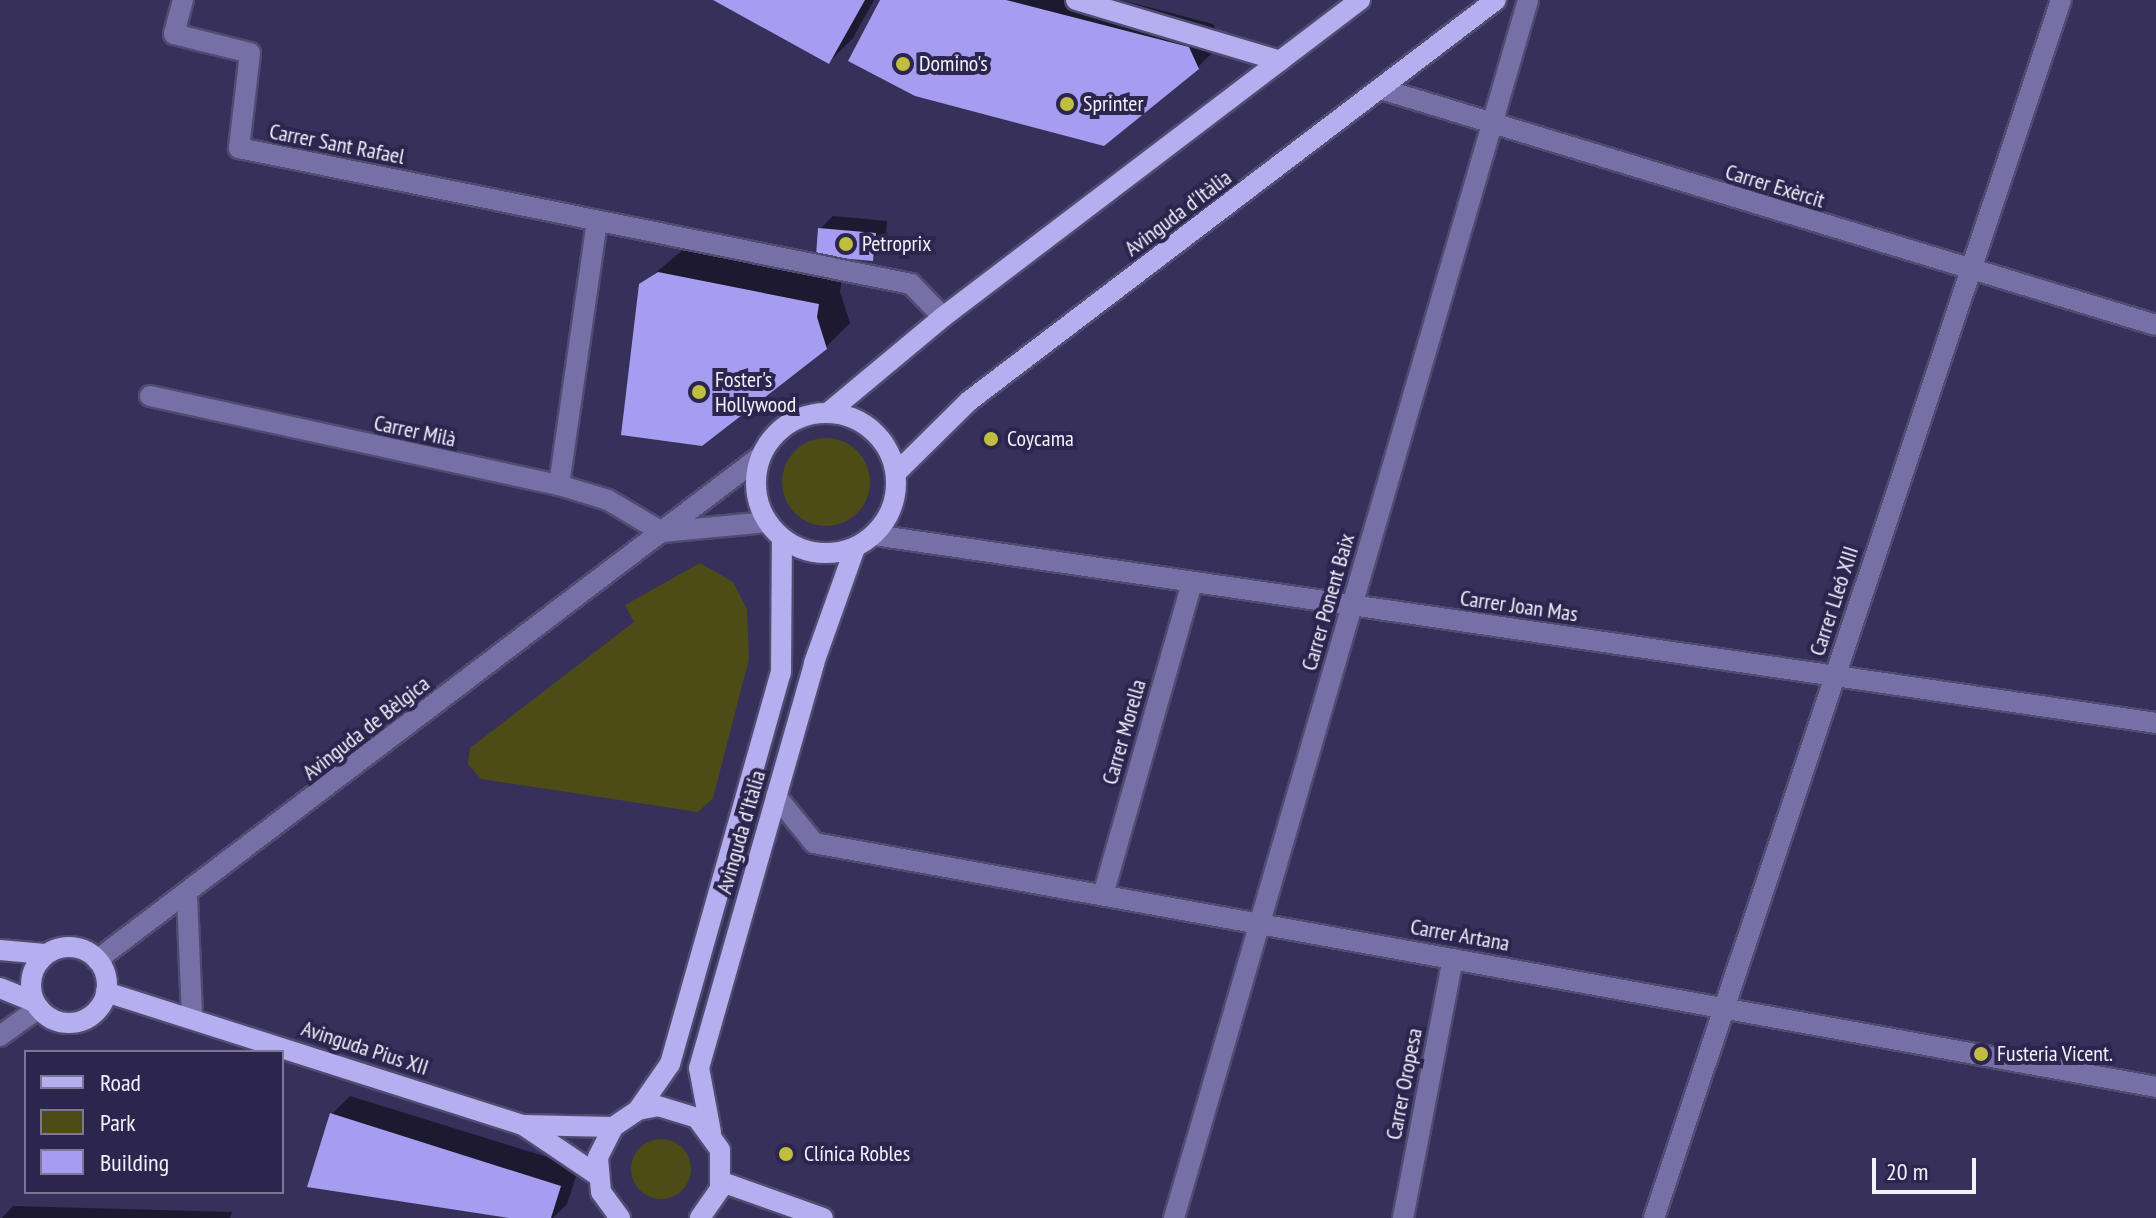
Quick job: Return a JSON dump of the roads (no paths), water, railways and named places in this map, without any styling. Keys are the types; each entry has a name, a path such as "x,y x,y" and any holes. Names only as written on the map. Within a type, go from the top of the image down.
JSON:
{"main road":[{"path":"1076,0 1280,61"},
{"path":"829,412 853,417 873,430 889,449 896,473 896,495 874,535 855,548 817,553 782,538 768,522 756,479 761,456 788,423 829,412 943,317 1360,0"},
{"name":"Avinguda d'Itàlia","path":"896,473 969,401 1496,0"},
{"name":"Avinguda d'Itàlia","path":"638,1110 670,1064 781,673 782,538"},
{"name":"Avinguda d'Itàlia","path":"722,1182 720,1150 711,1132 699,1068 776,796 855,548"},
{"path":"0,950 45,954 68,946 97,960 106,975 106,992 98,1011 76,1023 51,1019 36,1004 0,988"},
{"path":"36,1004 31,976 45,954"},
{"name":"Avinguda Pius XII","path":"106,992 192,1016 523,1125 597,1175"},
{"path":"614,1215 597,1175 601,1149 613,1127 638,1110 678,1108 711,1132"},
{"name":"Avinguda Pius XII","path":"523,1125 613,1127"},
{"path":"700,1218 711,1207 722,1182 823,1218"}],"street":[{"name":"Carrer Sant Rafael","path":"183,0 174,34 250,53 239,148 911,284 943,317"},
{"name":"Carrer Ponent Baix","path":"1174,1218 1528,0"},
{"name":"Carrer Lleó XIII","path":"1654,1218 2061,0"},
{"name":"Carrer Exèrcit","path":"1381,89 2156,325"},
{"path":"559,485 597,221"},
{"name":"Carrer Milà","path":"150,396 559,485 608,500 662,532"},
{"name":"Avinguda de Bèlgica","path":"97,960 187,896 761,456"},
{"path":"662,532 768,522"},
{"name":"Carrer Joan Mas","path":"874,535 2156,723"},
{"name":"Carrer Morella","path":"1103,895 1192,582"},
{"name":"Carrer Artana","path":"776,796 814,843 2156,1087"},
{"path":"187,896 192,1016"},
{"name":"Carrer Oropesa","path":"1403,1218 1453,959"},
{"path":"0,1036 36,1004"}],"place":[{"name":"Domino's","path":"903,64"},
{"name":"Sprinter","path":"1067,104"},
{"name":"Petroprix","path":"846,244"},
{"name":"Foster's Hollywood","path":"699,392"},
{"name":"Coycama","path":"991,439"},
{"name":"Fusteria Vicent.","path":"1981,1054"},
{"name":"Clínica Robles","path":"786,1154"}]}
